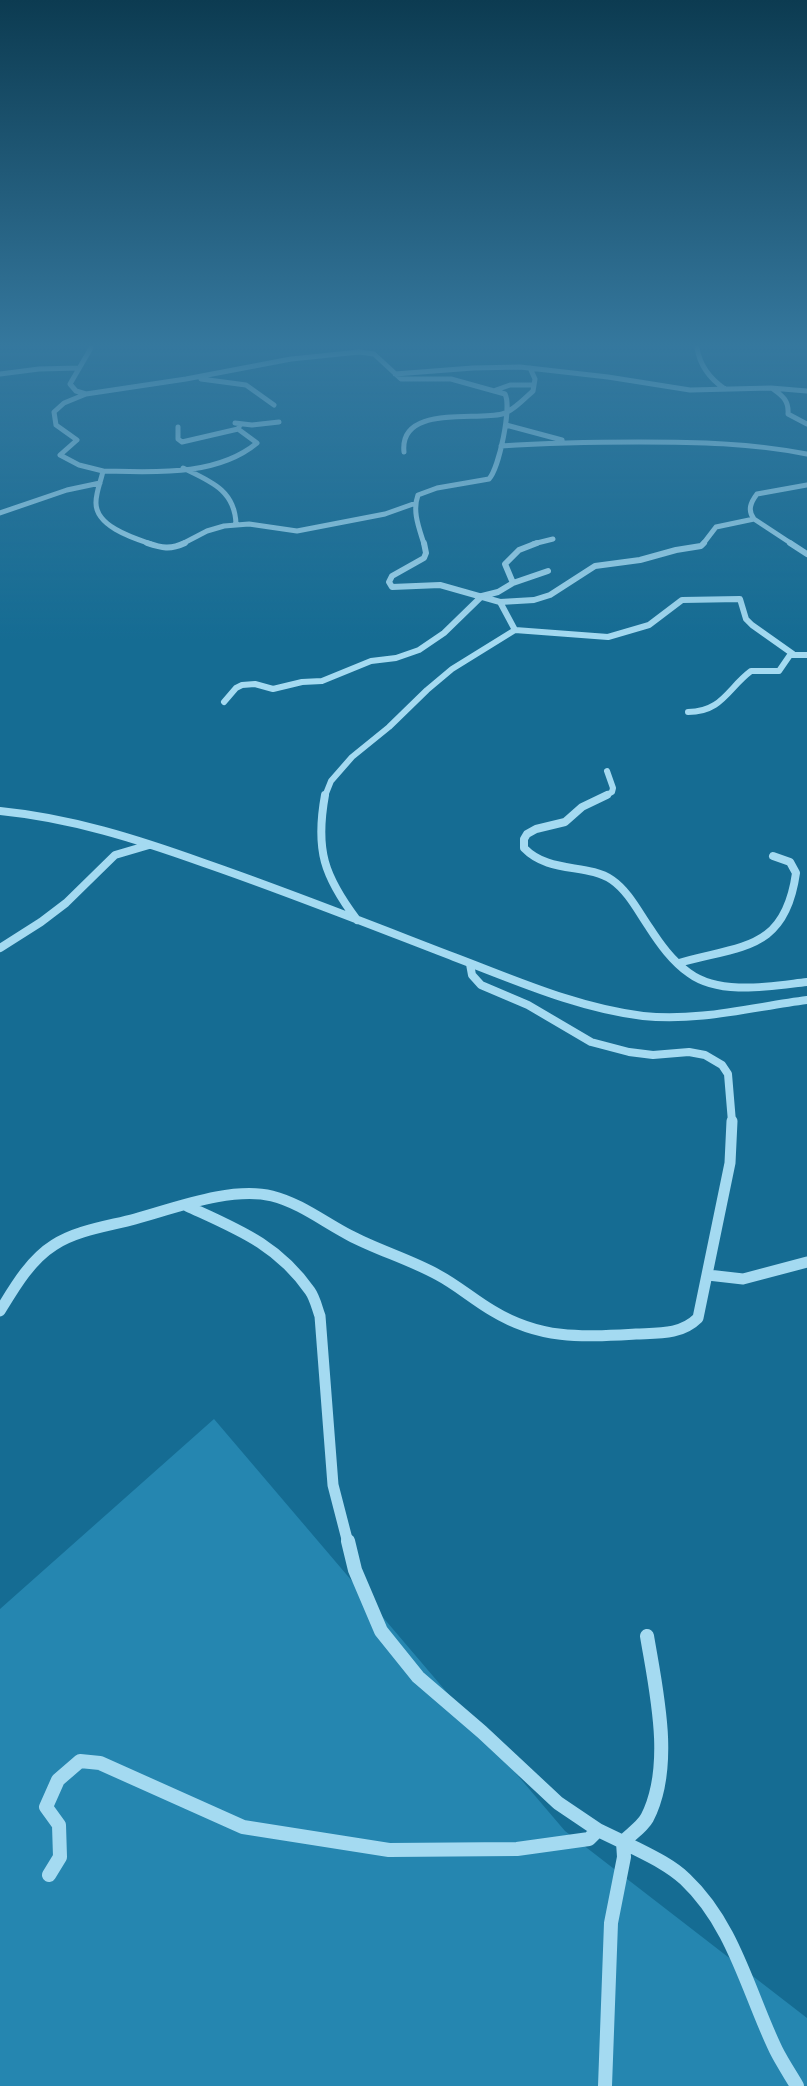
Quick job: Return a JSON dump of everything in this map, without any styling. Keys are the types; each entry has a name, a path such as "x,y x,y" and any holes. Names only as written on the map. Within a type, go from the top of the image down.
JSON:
{"street":[{"path":"73,445 62,452 60,456 79,465 103,471 152,472 183,468 232,457 254,445"},
{"path":"403,445 404,452"},
{"path":"512,445 501,446 495,473 492,476 428,490 418,495 416,503 418,527 426,553 424,558 392,576 389,579 389,585 400,588 440,585 500,602 541,599 573,582 592,567 640,560 676,550 701,546 716,526 754,519"},
{"path":"756,445 807,454"},
{"path":"183,468 213,483 228,496 235,505 236,524"},
{"path":"103,471 96,502 98,512 121,534 157,547 175,548 216,528 236,524 297,531 385,514 416,503"},
{"path":"0,513 59,493 100,483"},
{"path":"807,485 757,494 751,502 750,510 754,519 807,554"},
{"path":"512,583 505,564 507,560 532,544 553,539"},
{"path":"224,702 236,688 242,685 255,684 272,689 302,682 322,681 370,661 396,658 419,650 444,633 482,596 498,592 512,583 548,570"},
{"path":"357,920 341,899 329,876 321,851 321,818 326,791 331,781 352,757 439,679 515,630 608,637 649,625 682,600 733,598 742,601 747,620 752,626 794,654"},
{"path":"500,602 515,630"},
{"path":"688,712 699,712 709,709 727,697 750,672 760,670 779,671 787,657 794,654 807,654"},
{"path":"606,771 613,788 612,792 582,806 565,822 535,830 524,838 525,849 539,860 601,875 614,882 631,900 661,944 679,964 703,980 718,984 807,982"},
{"path":"0,811 50,817 152,844 470,964 555,995 592,1006 628,1014 690,1017 807,1000"},
{"path":"0,948 41,922 66,903 115,854 152,844"},
{"path":"679,964 754,941 771,931 781,921 791,896 796,873 790,862 773,856"},
{"path":"0,1311 32,1264 52,1246 72,1237 215,1197 248,1194 272,1196 298,1205 350,1236 438,1274 470,1294 492,1311 522,1327 559,1337 594,1337 684,1330 692,1326 698,1318 730,1164 732,1124 728,1074 722,1065 705,1055 689,1052 653,1054 629,1052 591,1042 528,1005 481,985 472,975 470,964"},
{"path":"187,1206 252,1236 286,1262 311,1292 320,1316 333,1485 355,1570 382,1631 418,1677 482,1732 558,1804 598,1830 650,1856 684,1879 707,1903 727,1934 773,2045 797,2086"},
{"path":"708,1275 743,1279 807,1262"},
{"path":"605,2086 611,1923 624,1857 623,1842 632,1831 646,1821 656,1800 660,1763 659,1726 647,1636"},
{"path":"49,1875 60,1857 58,1825 46,1807 58,1780 80,1761 100,1763 243,1827 389,1850 518,1849 589,1839 598,1830"}],"shaded area":[{"path":"214,1419 565,1831 807,2018 807,2086 0,2086 0,1609"}]}
